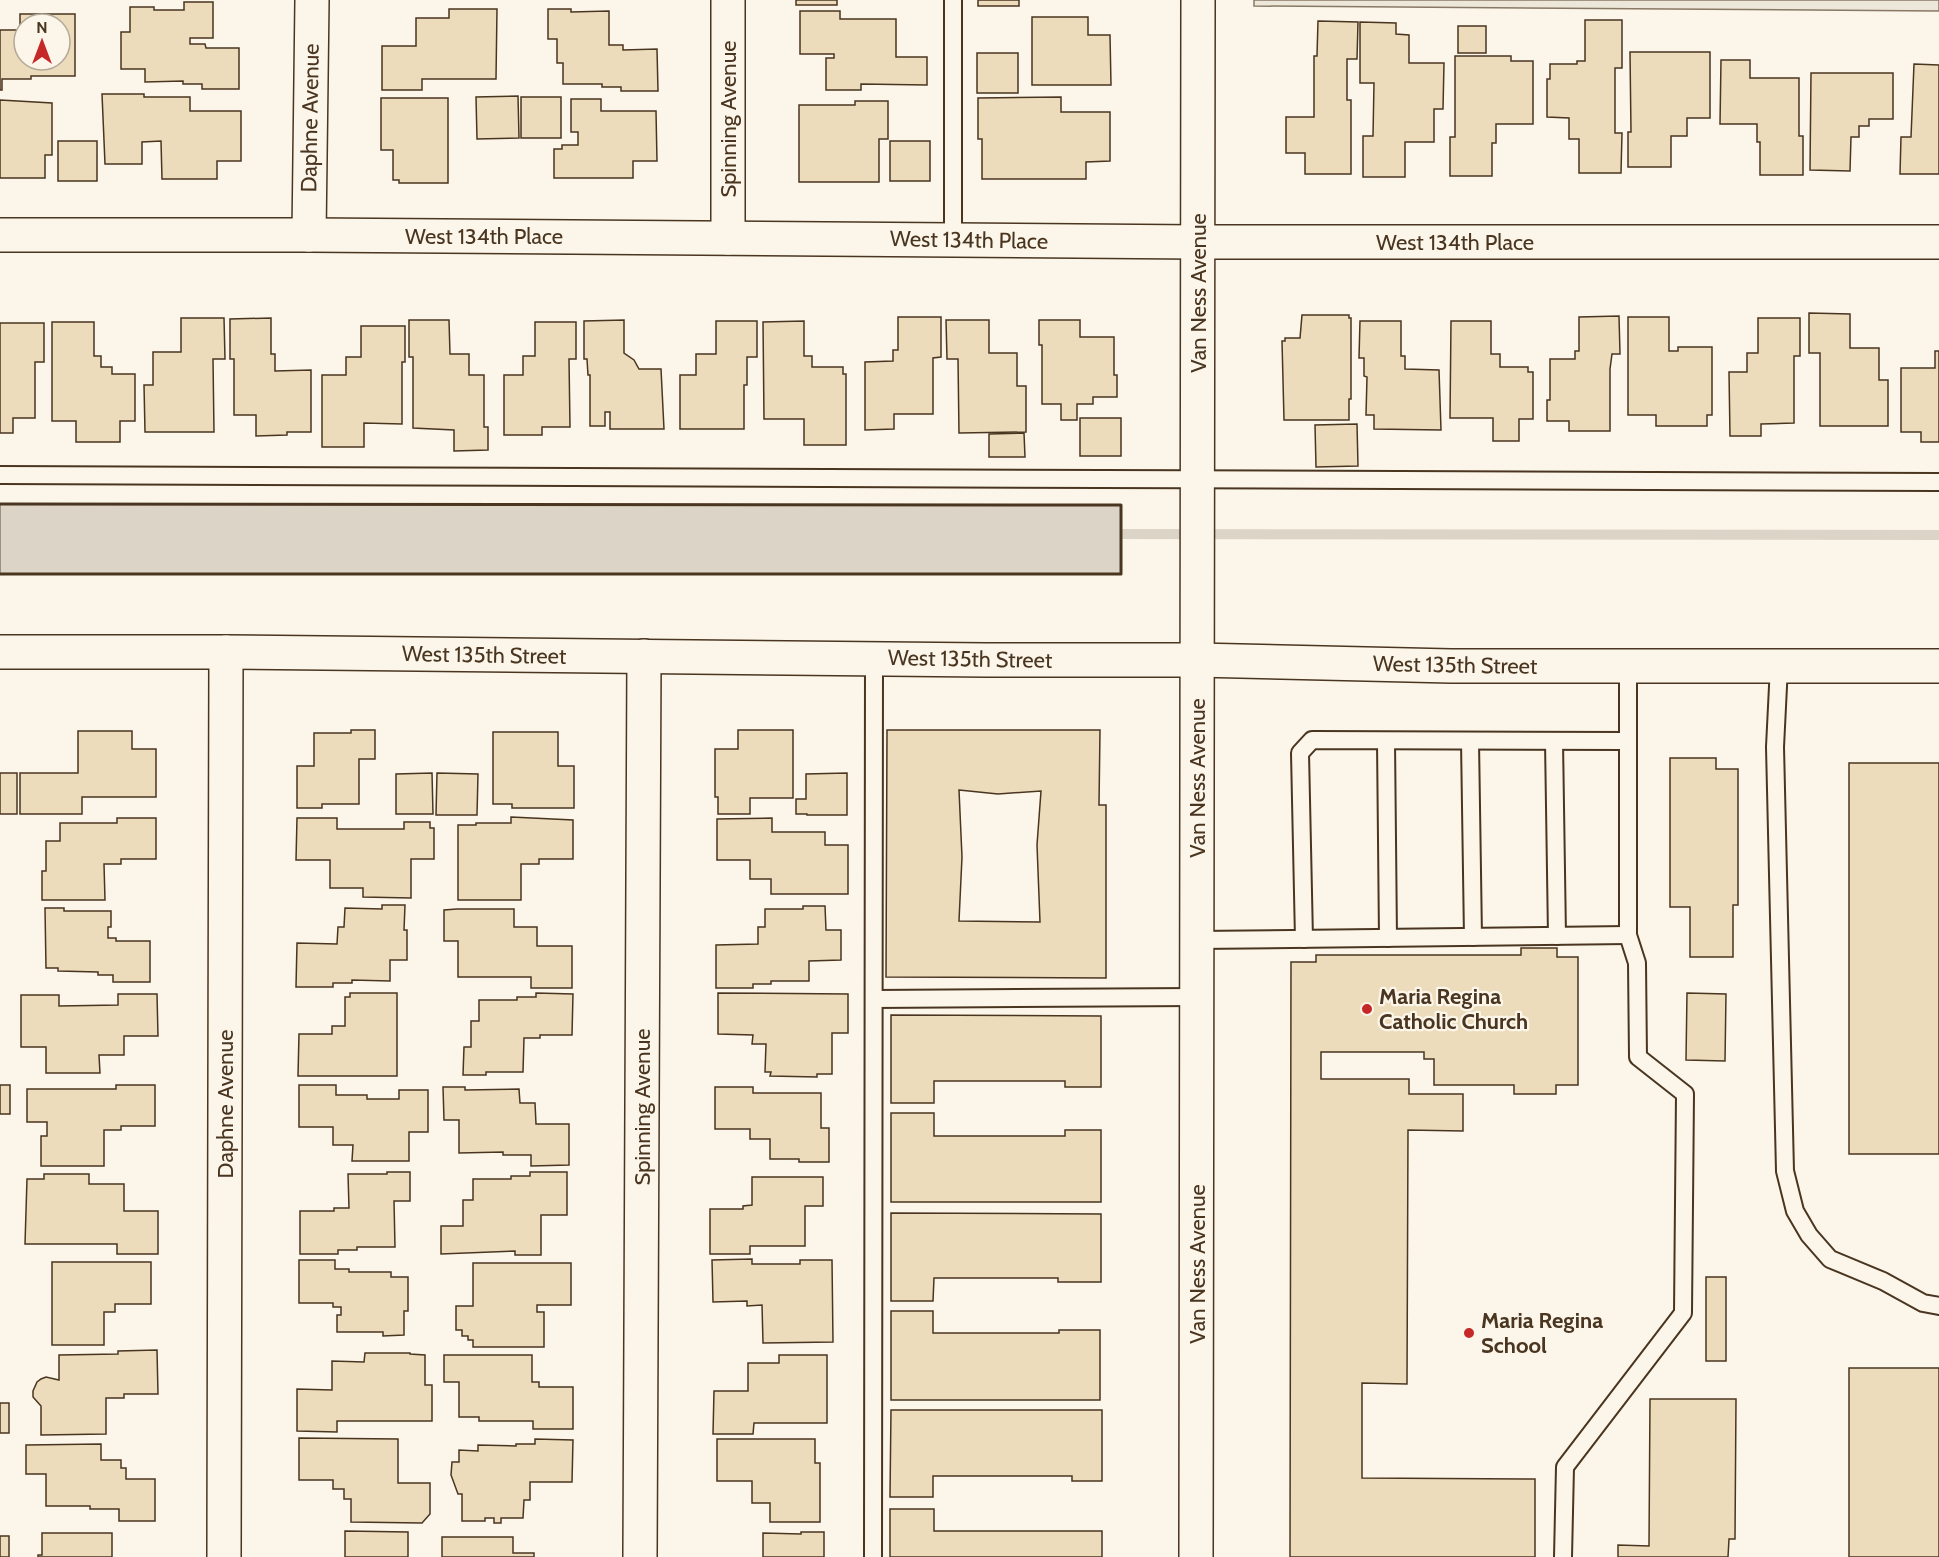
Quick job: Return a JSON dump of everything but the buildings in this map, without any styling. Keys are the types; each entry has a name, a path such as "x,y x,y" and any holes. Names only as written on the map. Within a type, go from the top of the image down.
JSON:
{"street":[{"name":"Daphne Avenue","path":"309,235 312,0"},
{"name":"Spinning Avenue","path":"728,0 728,238"},
{"name":"Van Ness Avenue","path":"1196,1557 1198,0"},
{"name":"West 134th Place","path":"0,235 309,235 1198,242 1939,242"},
{"name":"West 135th Street","path":"0,652 1197,660 1450,666 1939,666"},
{"name":"Daphne Avenue","path":"224,1557 226,652"},
{"name":"Spinning Avenue","path":"640,1557 644,656"}],"lane":[{"path":"953,0 953,239"},
{"path":"0,475 1197,493 1939,482"},
{"path":"873,1557 874,657"},
{"path":"1563,1557 1565,1467 1683,1313 1685,1094 1638,1057 1637,963 1628,935 1628,666"},
{"path":"1779,666 1774,747 1785,1171 1795,1211 1809,1235 1830,1258 1883,1281 1923,1304 1939,1306"},
{"path":"1304,939 1300,753 1312,740 1628,741"},
{"path":"1386,741 1388,938"},
{"path":"1470,741 1473,937"},
{"path":"1554,741 1557,936"},
{"path":"1197,940 1628,935"},
{"path":"874,999 1197,998"}],"shaded area":[{"path":"1254,0 1939,0 1939,11 1254,6"},
{"path":"0,504 1121,505 1121,574 0,574"}],"waterway":[{"path":"1108,534 1939,535"}],"wall":[{"path":"0,504 1121,505 1121,574 0,574"}],"place":[{"name":"Maria Regina Catholic Church","path":"1367,1009"},
{"name":"Maria Regina School","path":"1469,1333"}]}
